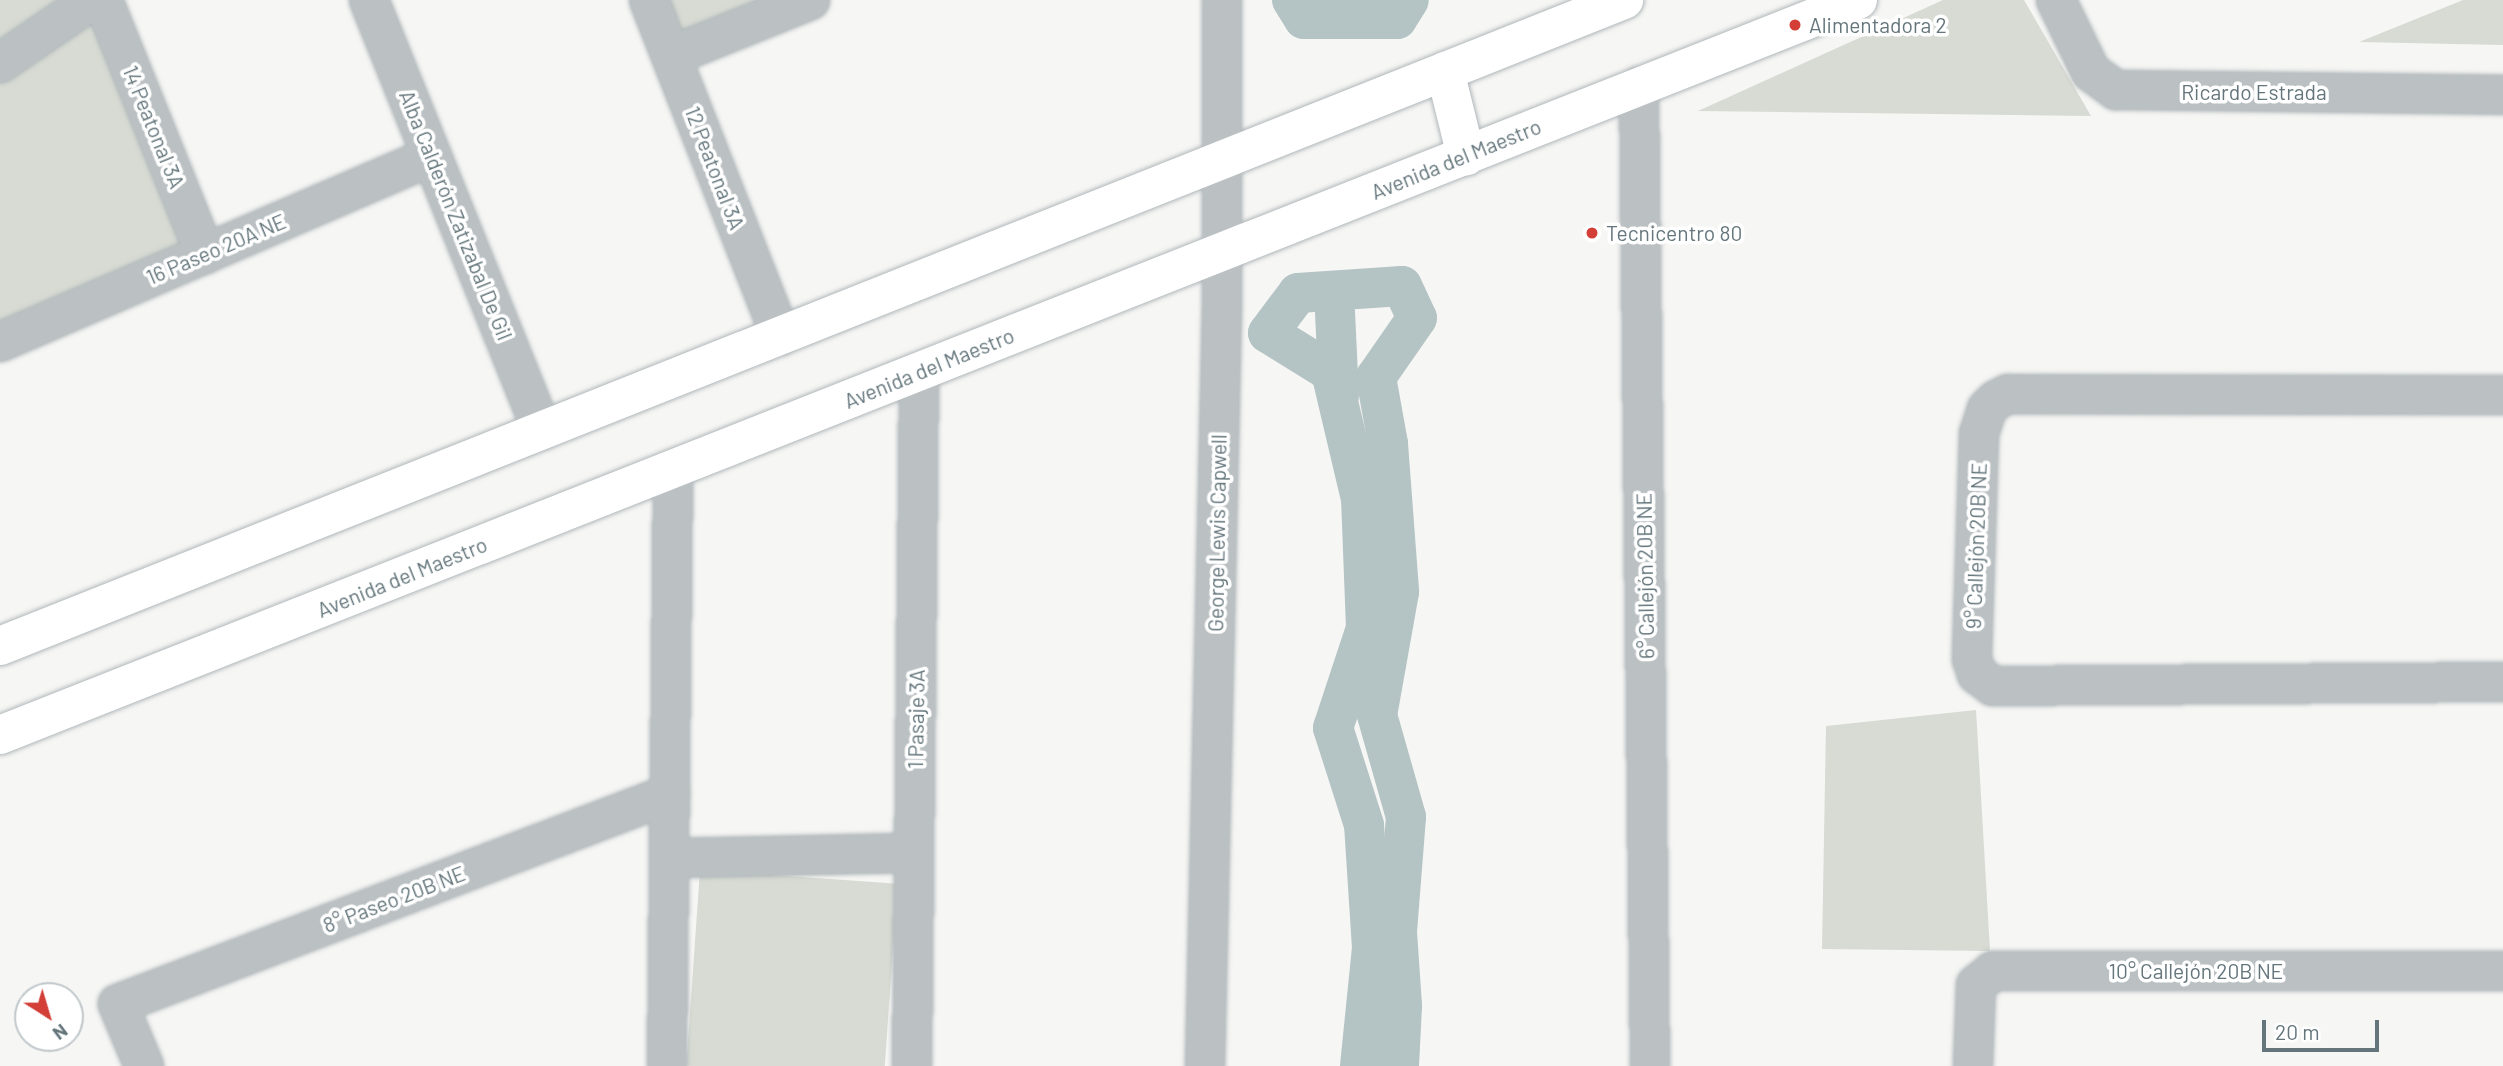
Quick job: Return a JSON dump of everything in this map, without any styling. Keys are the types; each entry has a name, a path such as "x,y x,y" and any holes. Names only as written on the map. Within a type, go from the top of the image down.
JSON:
{"street":[{"path":"0,63 92,0"},
{"name":"14 Peatonal 3A","path":"103,0 205,254"},
{"name":"Alba Calderón Zatizabal De Gil","path":"369,0 542,431"},
{"name":"12 Peatonal 3A","path":"649,0 781,336"},
{"path":"671,56 810,0"},
{"name":"George Lewis Capwell","path":"1205,1066 1223,251 1219,162 1222,0"},
{"path":"0,646 1624,0"},
{"name":"Avenida del Maestro","path":"0,735 1858,0"},
{"name":"Ricardo Estrada","path":"2056,0 2091,72 2116,90 2503,94"},
{"path":"1445,71 1466,156"},
{"name":"6° Callejón 20B NE","path":"1639,86 1650,1066"},
{"name":"16 Paseo 20A NE","path":"0,342 432,156"},
{"name":"1 Pasaje 3A","path":"912,1066 919,373"},
{"name":"9° Callejón 20B NE","path":"2503,396 2008,394 1987,409 1979,433 1972,659 1977,674 1993,686 2503,682"},
{"path":"667,1066 673,470"},
{"name":"8° Paseo 20B NE","path":"144,1066 118,1004 670,794"},
{"path":"669,858 914,853"},
{"name":"10° Callejón 20B NE","path":"1973,1066 1976,985 1993,971 2503,971"}],"shaded area":[{"path":"0,0 98,0 202,255 0,342"},
{"path":"649,0 810,0 671,56"},
{"path":"1943,0 2024,0 2091,116 1698,111"},
{"path":"2463,0 2503,0 2503,45 2359,42"},
{"path":"1976,710 1990,951 1822,949 1826,726"},
{"path":"700,870 898,884 885,1066 686,1066"}],"waterway":[{"path":"1292,0 1304,19 1397,19 1409,0"},
{"path":"1360,1066 1372,948 1364,825 1333,728 1366,628 1361,499 1331,372 1268,333 1298,293 1402,286 1417,318 1376,377 1388,444 1399,592 1377,715 1406,817 1397,932 1402,1006 1399,1066"},
{"path":"1335,312 1339,396"}],"place":[{"name":"Alimentadora 2","path":"1795,25"},
{"name":"Tecnicentro 80","path":"1592,233"}]}
